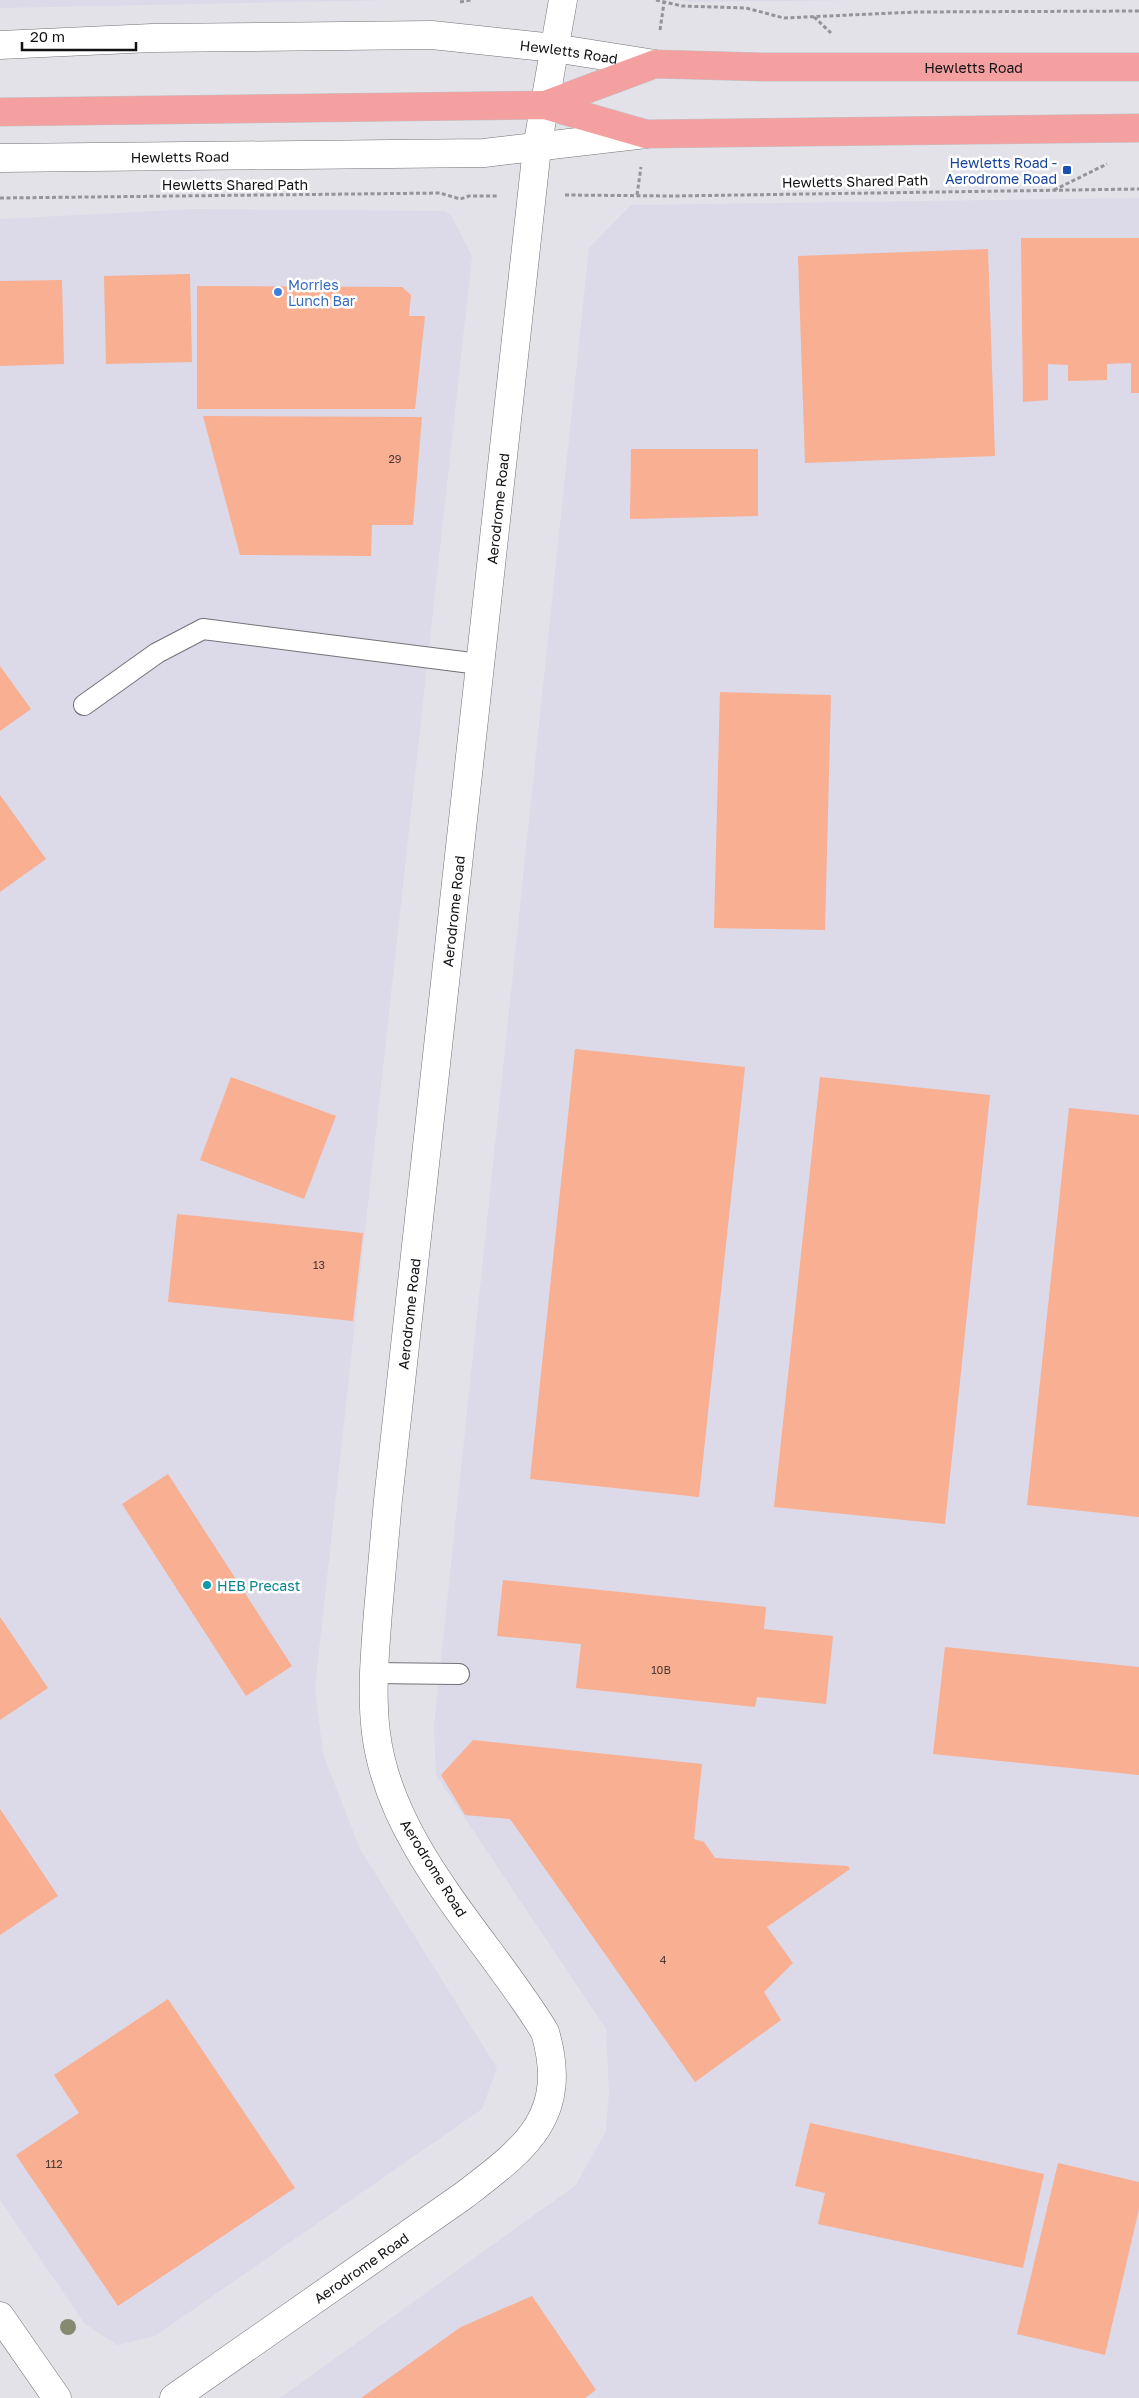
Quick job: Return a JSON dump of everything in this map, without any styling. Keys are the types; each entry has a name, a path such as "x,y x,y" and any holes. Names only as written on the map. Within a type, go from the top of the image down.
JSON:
{"highway":[{"name":"Hewletts Road","path":"655,64 763,67 1139,66"},
{"path":"545,105 655,64"},
{"path":"0,112 545,105 646,134"},
{"name":"Hewletts Road","path":"646,134 1139,128"}],"street":[{"name":"Aerodrome Road","path":"174,2398 463,2196 501,2167 525,2144 540,2125 550,2101 552,2087 551,2051 545,2032 423,1856 399,1812 385,1774 376,1734 373,1673 388,1500 446,991 537,148 563,0"},
{"name":"Hewletts Road","path":"0,45 152,38 432,35 554,48 655,64"},
{"name":"Hewletts Road","path":"0,158 484,153 646,134"},
{"path":"0,2316 57,2398"}],"lane":[{"path":"84,705 156,653 203,628 480,664"},
{"path":"373,1673 459,1674"}],"path":[{"path":"656,0 682,6 746,8 784,18 916,12 1139,11"},
{"path":"1053,190 1087,173"},
{"name":"Hewletts Shared Path","path":"602,195 673,196 1139,189"},
{"name":"Hewletts Shared Path","path":"0,198 440,193 460,199 469,196"}],"shaded area":[{"path":"0,0 392,0 0,8"},
{"path":"681,0 857,0 691,2"},
{"path":"1139,198 1139,2398 280,2398 576,2185 606,2131 609,2091 606,2029 436,1775 434,1727 589,248 631,205"},
{"path":"196,209 444,211 451,215 472,256 315,1687 323,1754 360,1849 497,2068 482,2109 155,2336 117,2345 85,2324 0,2200 0,219"}],"building":[{"path":"1021,238 1139,238 1139,393 1131,393 1131,363 1107,364 1107,380 1068,381 1068,365 1048,364 1048,400 1023,402"},
{"path":"988,249 995,456 805,463 798,256"},
{"path":"190,274 192,362 106,364 104,276"},
{"path":"62,280 64,364 0,366 0,281"},
{"path":"197,286 402,287 411,295 409,316 425,316 415,409 197,409"},
{"path":"203,416 422,417 413,525 372,525 371,556 240,555"},
{"path":"631,449 758,449 758,516 630,519"},
{"path":"0,666 31,709 0,731"},
{"path":"720,692 831,695 825,930 714,928"},
{"path":"0,795 46,859 0,892"},
{"path":"575,1049 745,1067 699,1497 530,1479"},
{"path":"231,1077 336,1116 304,1199 200,1160"},
{"path":"820,1077 990,1095 945,1524 774,1507"},
{"path":"1069,1108 1139,1115 1139,1517 1027,1505"},
{"path":"177,1214 363,1233 353,1321 168,1302"},
{"name":"HEB Precast","path":"168,1474 292,1666 246,1696 122,1504"},
{"path":"503,1580 766,1607 764,1629 833,1636 826,1704 757,1697 755,1707 576,1688 581,1644 497,1636"},
{"path":"0,1617 48,1688 0,1720"},
{"path":"945,1647 1139,1667 1139,1775 933,1754"},
{"path":"473,1740 702,1764 694,1839 704,1842 715,1858 848,1866 850,1869 767,1927 793,1963 764,1992 781,2020 695,2082 510,1819 465,1815 441,1775"},
{"path":"0,1809 58,1896 0,1935"},
{"path":"168,1999 295,2188 118,2306 16,2155 79,2113 54,2075"},
{"path":"810,2123 1044,2174 1023,2268 818,2224 825,2193 795,2186"},
{"path":"1058,2163 1139,2182 1139,2209 1105,2355 1017,2334"},
{"path":"532,2296 596,2390 585,2398 361,2398 461,2327"}],"place":[{"name":"Hewletts Road - Aerodrome Road","path":"1067,170"},
{"name":"Morries Lunch Bar","path":"278,292"},
{"name":"HEB Precast","path":"207,1585"}]}
